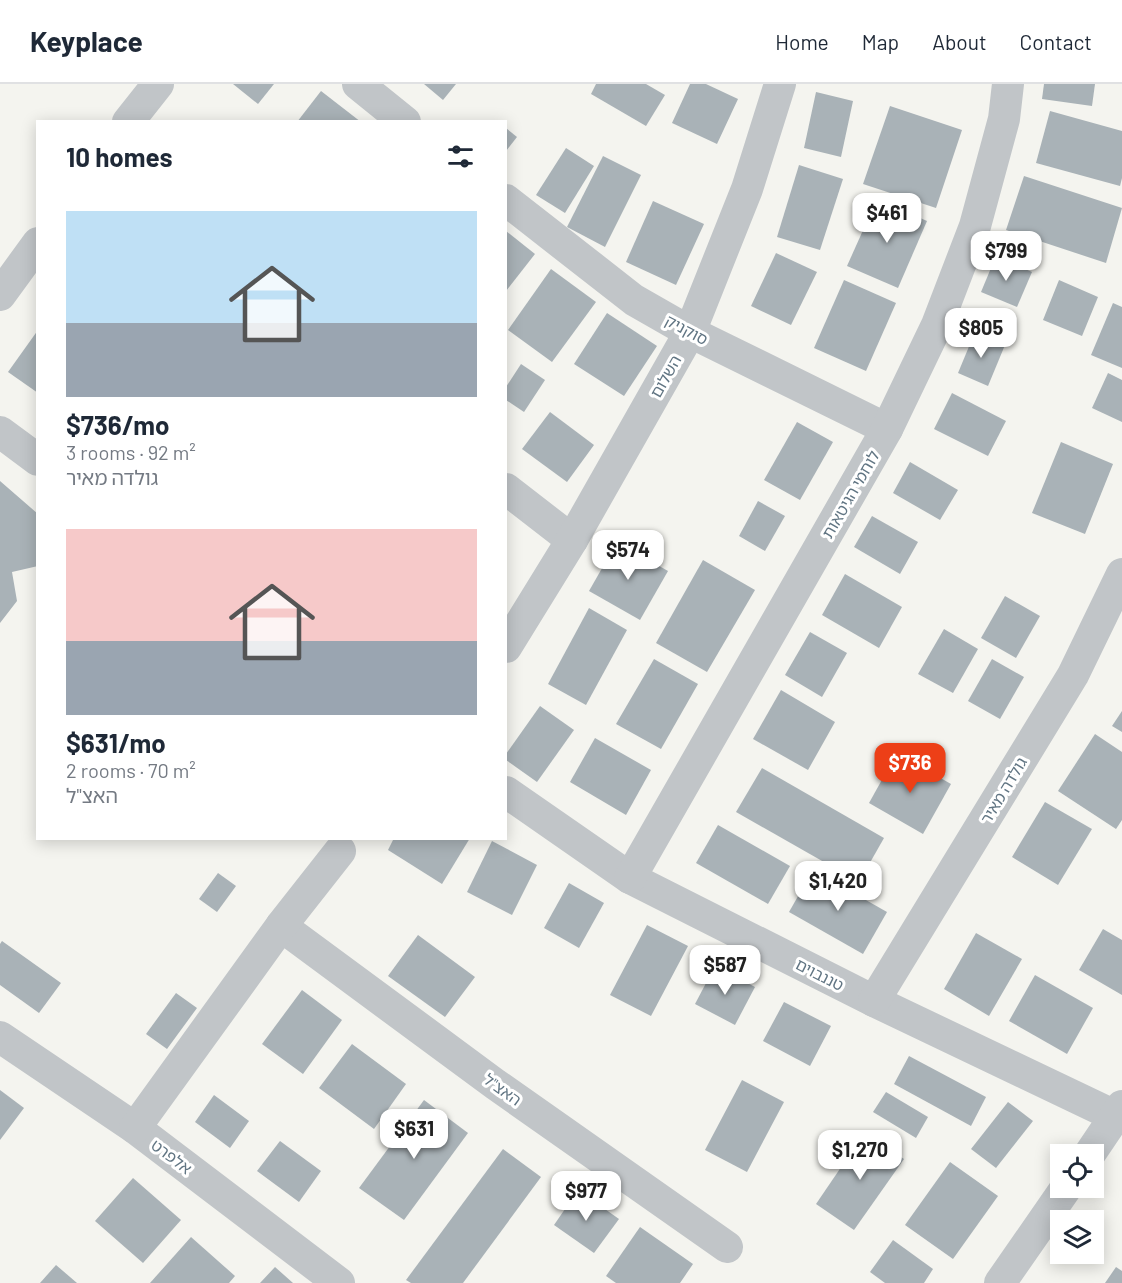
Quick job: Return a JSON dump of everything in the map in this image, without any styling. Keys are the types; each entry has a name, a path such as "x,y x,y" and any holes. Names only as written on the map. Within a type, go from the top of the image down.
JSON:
{"street":[{"path":"130,120 158,84"},
{"path":"358,84 403,120"},
{"name":"השלום","path":"507,645 572,540 690,332 747,189 780,84"},
{"name":"לוחמי הגיטאות","path":"630,878 887,429 937,325 975,226 1004,119 1008,84"},
{"name":"סוקניק","path":"507,201 634,300 690,332 887,429"},
{"path":"0,295 36,246"},
{"path":"0,432 36,459"},
{"path":"507,490 572,540"},
{"name":"גולדה מאיר","path":"874,1001 1073,675 1122,574"},
{"name":"טננבוים","path":"507,793 630,878 874,1001 1119,1111"},
{"path":"135,1128 281,926 339,851"},
{"name":"האצ\"ל","path":"281,926 495,1084 727,1247"},
{"name":"אלפרט","path":"0,1037 135,1128 339,1283"},
{"path":"1096,1144 1119,1111"},
{"path":"1000,1283 1059,1198"}],"building":[{"path":"233,84 274,84 258,104"},
{"path":"424,84 456,84 443,100"},
{"path":"596,84 646,84 665,95 646,126 591,94"},
{"path":"690,84 706,84 738,99 717,144 672,123"},
{"path":"1044,84 1095,84 1092,106 1042,99"},
{"path":"321,91 358,120 299,120"},
{"path":"816,92 853,101 841,157 804,148"},
{"path":"890,106 962,130 936,208 863,184"},
{"path":"1050,111 1122,131 1120,186 1036,163"},
{"path":"507,129 517,137 507,150"},
{"path":"566,148 594,166 565,213 536,195"},
{"path":"603,156 641,175 605,247 567,227"},
{"path":"799,165 843,179 820,250 777,237"},
{"path":"1024,176 1122,208 1106,263 1006,230"},
{"path":"877,199 927,221 898,288 847,266"},
{"path":"653,201 704,224 676,285 626,262"},
{"path":"507,232 535,254 507,290"},
{"path":"776,253 817,272 791,325 751,306"},
{"path":"996,256 1032,272 1017,307 981,292"},
{"path":"551,269 596,302 552,362 508,330"},
{"path":"844,280 896,303 866,371 814,348"},
{"path":"1059,280 1098,297 1082,336 1043,320"},
{"path":"1113,303 1122,307 1122,368 1091,355"},
{"path":"607,313 657,346 624,396 574,364"},
{"path":"975,332 1005,345 988,386 958,373"},
{"path":"36,333 36,392 8,372"},
{"path":"521,364 545,380 524,412 507,401 507,385"},
{"path":"1108,373 1122,380 1122,422 1092,408"},
{"path":"952,393 1006,421 988,456 934,429"},
{"path":"550,412 594,445 567,482 522,449"},
{"path":"797,422 833,442 800,500 764,480"},
{"path":"1061,442 1113,464 1085,534 1032,513"},
{"path":"910,462 958,490 940,520 893,493"},
{"path":"0,481 36,512 36,566 12,572 17,601 0,623"},
{"path":"758,501 785,516 765,551 739,536"},
{"path":"872,516 918,542 900,574 854,547"},
{"path":"617,542 668,571 640,620 589,591"},
{"path":"703,560 755,590 707,672 656,643"},
{"path":"845,574 902,607 879,648 822,615"},
{"path":"1005,596 1040,616 1016,658 981,638"},
{"path":"589,608 627,630 586,705 548,684"},
{"path":"944,629 978,649 953,693 918,674"},
{"path":"810,632 847,653 822,697 785,675"},
{"path":"654,659 698,684 661,749 616,724"},
{"path":"992,659 1024,677 1000,719 968,701"},
{"path":"781,690 835,722 808,770 753,739"},
{"path":"540,706 574,730 537,782 507,761 507,753"},
{"path":"1122,711 1122,732 1112,726"},
{"path":"1095,734 1122,752 1122,820 1116,829 1058,791"},
{"path":"595,738 651,770 626,815 570,782"},
{"path":"897,753 951,784 923,834 869,803"},
{"path":"762,768 884,838 859,882 736,812"},
{"path":"1045,802 1092,829 1058,885 1012,857"},
{"path":"718,825 790,866 768,904 696,863"},
{"path":"393,840 469,840 442,884 388,850"},
{"path":"492,841 537,865 512,915 467,892"},
{"path":"813,870 887,912 863,954 789,912"},
{"path":"218,873 236,886 217,912 199,899"},
{"path":"569,883 604,903 579,948 544,928"},
{"path":"647,925 688,946 651,1016 610,995"},
{"path":"1103,929 1122,940 1122,995 1079,970"},
{"path":"976,933 1022,959 989,1016 944,989"},
{"path":"418,935 475,977 445,1017 388,976"},
{"path":"2,941 61,983 39,1013 0,985 0,944"},
{"path":"715,966 755,987 735,1025 695,1004"},
{"path":"1035,975 1093,1008 1067,1054 1009,1021"},
{"path":"302,990 342,1020 303,1074 262,1044"},
{"path":"176,993 197,1008 167,1049 146,1034"},
{"path":"784,1002 831,1026 810,1066 763,1041"},
{"path":"352,1044 406,1084 374,1129 319,1088"},
{"path":"909,1056 986,1097 971,1126 894,1084"},
{"path":"742,1080 784,1102 747,1172 705,1150"},
{"path":"0,1090 24,1108 0,1140"},
{"path":"886,1092 928,1117 916,1138 873,1112"},
{"path":"214,1095 249,1121 230,1148 195,1122"},
{"path":"424,1100 468,1133 404,1220 359,1188"},
{"path":"1008,1102 1033,1121 996,1168 971,1149"},
{"path":"865,1132 904,1159 854,1230 816,1204"},
{"path":"280,1141 321,1171 299,1202 257,1171"},
{"path":"503,1149 541,1177 463,1283 411,1283 406,1280"},
{"path":"950,1162 998,1196 953,1259 905,1225"},
{"path":"133,1178 181,1220 143,1263 95,1221"},
{"path":"578,1190 619,1219 594,1253 554,1225"},
{"path":"640,1227 693,1264 680,1283 616,1283 606,1276"},
{"path":"191,1237 235,1276 229,1283 150,1283"},
{"path":"893,1240 933,1269 924,1283 885,1283 870,1272"},
{"path":"56,1265 77,1283 40,1283"},
{"path":"275,1267 293,1283 260,1283"},
{"path":"1116,1267 1122,1271 1122,1283 1105,1283"}]}
